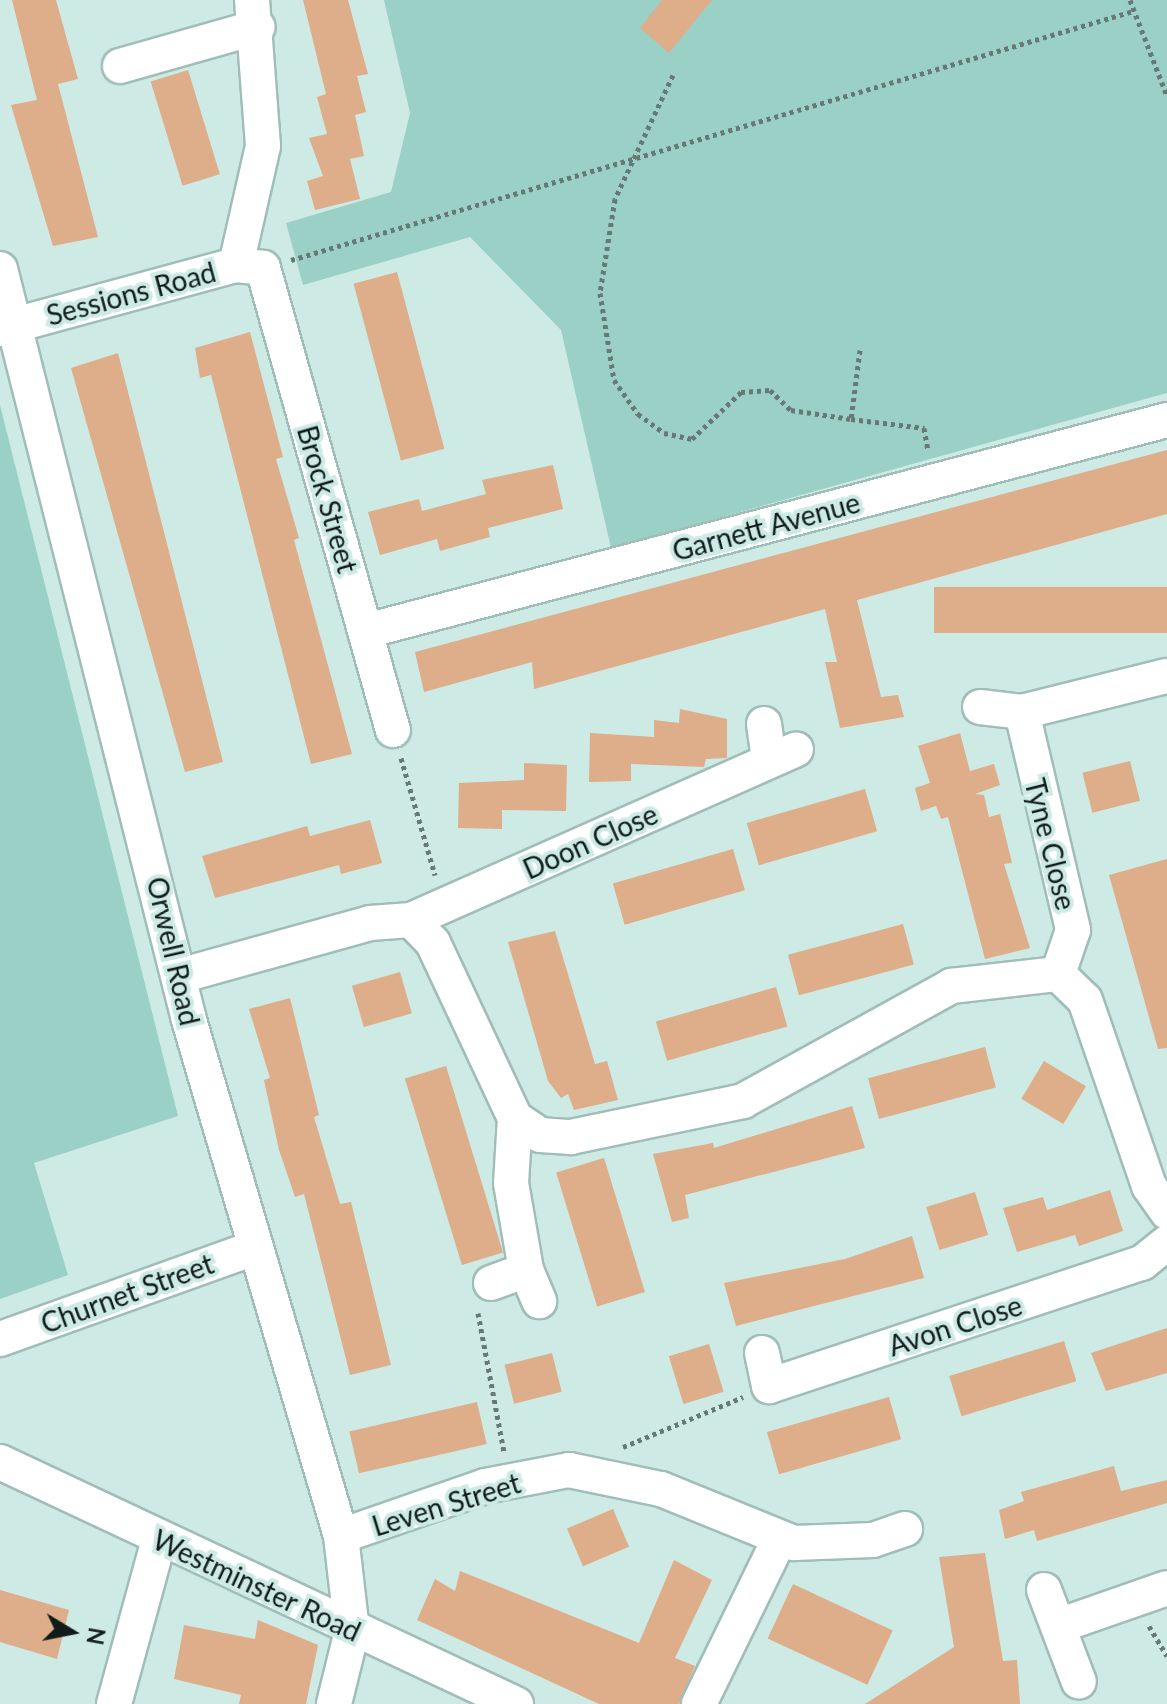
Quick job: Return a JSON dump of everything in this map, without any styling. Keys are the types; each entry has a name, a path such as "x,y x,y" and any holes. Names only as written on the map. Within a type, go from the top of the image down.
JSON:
{"street":[{"path":"120,66 255,14 263,146 250,266"},
{"name":"Sessions Road","path":"6,328 250,266"},
{"name":"Brock Street","path":"250,266 366,631 393,730"},
{"name":"Orwell Road","path":"0,269 6,328 183,975 189,1020 341,1536 352,1631"},
{"name":"Garnett Avenue","path":"366,631 1167,420"},
{"path":"980,707 1022,712 1152,692"},
{"name":"Tyne Close","path":"1022,712 1073,930 1058,974"},
{"name":"Doon Close","path":"183,975 370,923 411,920 444,906 782,754 764,724"},
{"path":"411,920 433,943 515,1118 511,1183 533,1286 491,1283"},
{"path":"515,1118 540,1135 571,1137 743,1101 951,986 1058,974 1085,1000 1149,1186 1167,1212"},
{"name":"Avon Close","path":"766,1369 1142,1263 1167,1243"},
{"name":"Churnet Street","path":"0,1339 254,1248"},
{"name":"Westminster Road","path":"0,1462 352,1631 516,1704"},
{"name":"Leven Street","path":"341,1536 511,1481 569,1470 661,1489 780,1538 825,1544 905,1529"},
{"path":"699,1704 780,1538"},
{"path":"114,1704 159,1540"},
{"path":"1061,1625 1167,1588"},
{"path":"1044,1590 1061,1625 1079,1682"},
{"path":"334,1704 352,1631"}],"path":[{"path":"1130,0 1167,96"},
{"path":"250,266 634,158 1133,11"},
{"path":"673,75 615,199 600,293 614,380 638,414 664,433 692,439 741,392 770,390 791,410 924,428 929,459"},
{"path":"851,419 860,350"},
{"path":"393,730 444,906"},
{"path":"491,1283 476,1296 489,1397 511,1481"},
{"path":"569,1470 766,1369"}],"green space":[{"path":"384,0 1167,0 1167,393 611,548 561,330 470,237 303,285 286,223 391,192 410,113"},
{"path":"0,405 178,1116 34,1163 68,1275 0,1299"}],"building":[{"path":"12,0 56,0 78,79 58,84 98,237 53,246 11,105 37,100"},
{"path":"303,0 348,0 368,74 357,76 366,112 355,115 364,156 350,159 360,199 315,210 307,181 323,176 309,138 327,134 317,97 326,94"},
{"path":"662,0 712,0 669,53 640,28"},
{"path":"188,70 220,174 183,186 151,81"},
{"path":"397,272 444,449 401,460 354,284"},
{"path":"250,332 283,457 276,459 299,538 294,540 352,754 311,764 211,375 200,378 195,348"},
{"path":"118,353 223,762 185,772 71,368"},
{"path":"1167,450 1167,514 857,600 881,697 898,695 904,717 840,728 825,662 837,662 825,609 534,689 532,662 424,692 415,652"},
{"path":"553,465 563,509 488,528 490,537 440,551 437,539 380,555 368,512 419,499 422,511 486,494 482,480"},
{"path":"934,587 1167,587 1167,633 934,633"},
{"path":"680,709 727,719 727,758 706,759 704,767 631,764 631,781 589,782 590,733 654,737 654,720 679,723"},
{"path":"960,733 970,771 994,764 1000,785 975,794 984,795 989,817 1000,814 1012,863 1004,864 1030,948 985,959 948,817 941,819 936,806 921,811 915,788 930,783 918,746"},
{"path":"1130,761 1140,801 1092,813 1082,773"},
{"path":"524,763 567,765 566,811 502,810 502,829 458,828 459,783 524,780"},
{"path":"865,789 877,831 759,865 747,823"},
{"path":"370,820 382,863 341,874 339,865 215,898 202,856 307,826 310,836"},
{"path":"733,849 745,890 625,925 613,883"},
{"path":"1167,859 1167,1048 1158,1049 1109,875"},
{"path":"903,924 914,965 799,995 788,955"},
{"path":"555,931 595,1064 607,1061 618,1100 574,1110 568,1094 561,1098 548,1081 508,942"},
{"path":"400,972 412,1013 364,1027 352,986"},
{"path":"776,987 787,1026 667,1061 656,1021"},
{"path":"290,998 319,1115 314,1117 340,1204 351,1202 391,1365 350,1375 304,1194 295,1197 279,1150 264,1080 270,1078 249,1009"},
{"path":"985,1047 996,1088 879,1119 868,1078"},
{"path":"1044,1061 1086,1086 1063,1124 1021,1099"},
{"path":"446,1066 503,1252 462,1265 405,1079"},
{"path":"852,1106 865,1148 685,1195 689,1218 672,1222 653,1154 713,1143 714,1148"},
{"path":"604,1158 645,1292 597,1307 556,1173"},
{"path":"1110,1190 1123,1231 1079,1246 1075,1235 1017,1252 1003,1208 1043,1197 1047,1210"},
{"path":"975,1192 988,1235 939,1250 926,1207"},
{"path":"912,1236 924,1278 736,1326 724,1283 845,1259"},
{"path":"1167,1328 1167,1373 1106,1391 1091,1353"},
{"path":"1064,1341 1076,1381 962,1416 949,1376"},
{"path":"709,1344 724,1392 683,1404 669,1356"},
{"path":"552,1353 562,1392 514,1404 504,1365"},
{"path":"889,1397 901,1439 779,1474 767,1432"},
{"path":"477,1402 487,1444 359,1473 349,1431"},
{"path":"1114,1466 1121,1491 1167,1480 1167,1503 1037,1541 1034,1530 1005,1539 999,1510 1024,1501 1021,1492"},
{"path":"613,1509 629,1547 583,1566 567,1529"},
{"path":"985,1553 1003,1661 1017,1660 1020,1704 865,1704 954,1647 939,1557"},
{"path":"674,1560 712,1580 675,1658 695,1666 679,1704 599,1704 417,1620 435,1579 455,1591 460,1571 639,1643"},
{"path":"793,1584 893,1630 867,1685 768,1638"},
{"path":"0,1590 69,1610 57,1659 0,1642"},
{"path":"258,1620 318,1645 306,1704 239,1704 241,1695 174,1679 184,1625 255,1639"}]}
